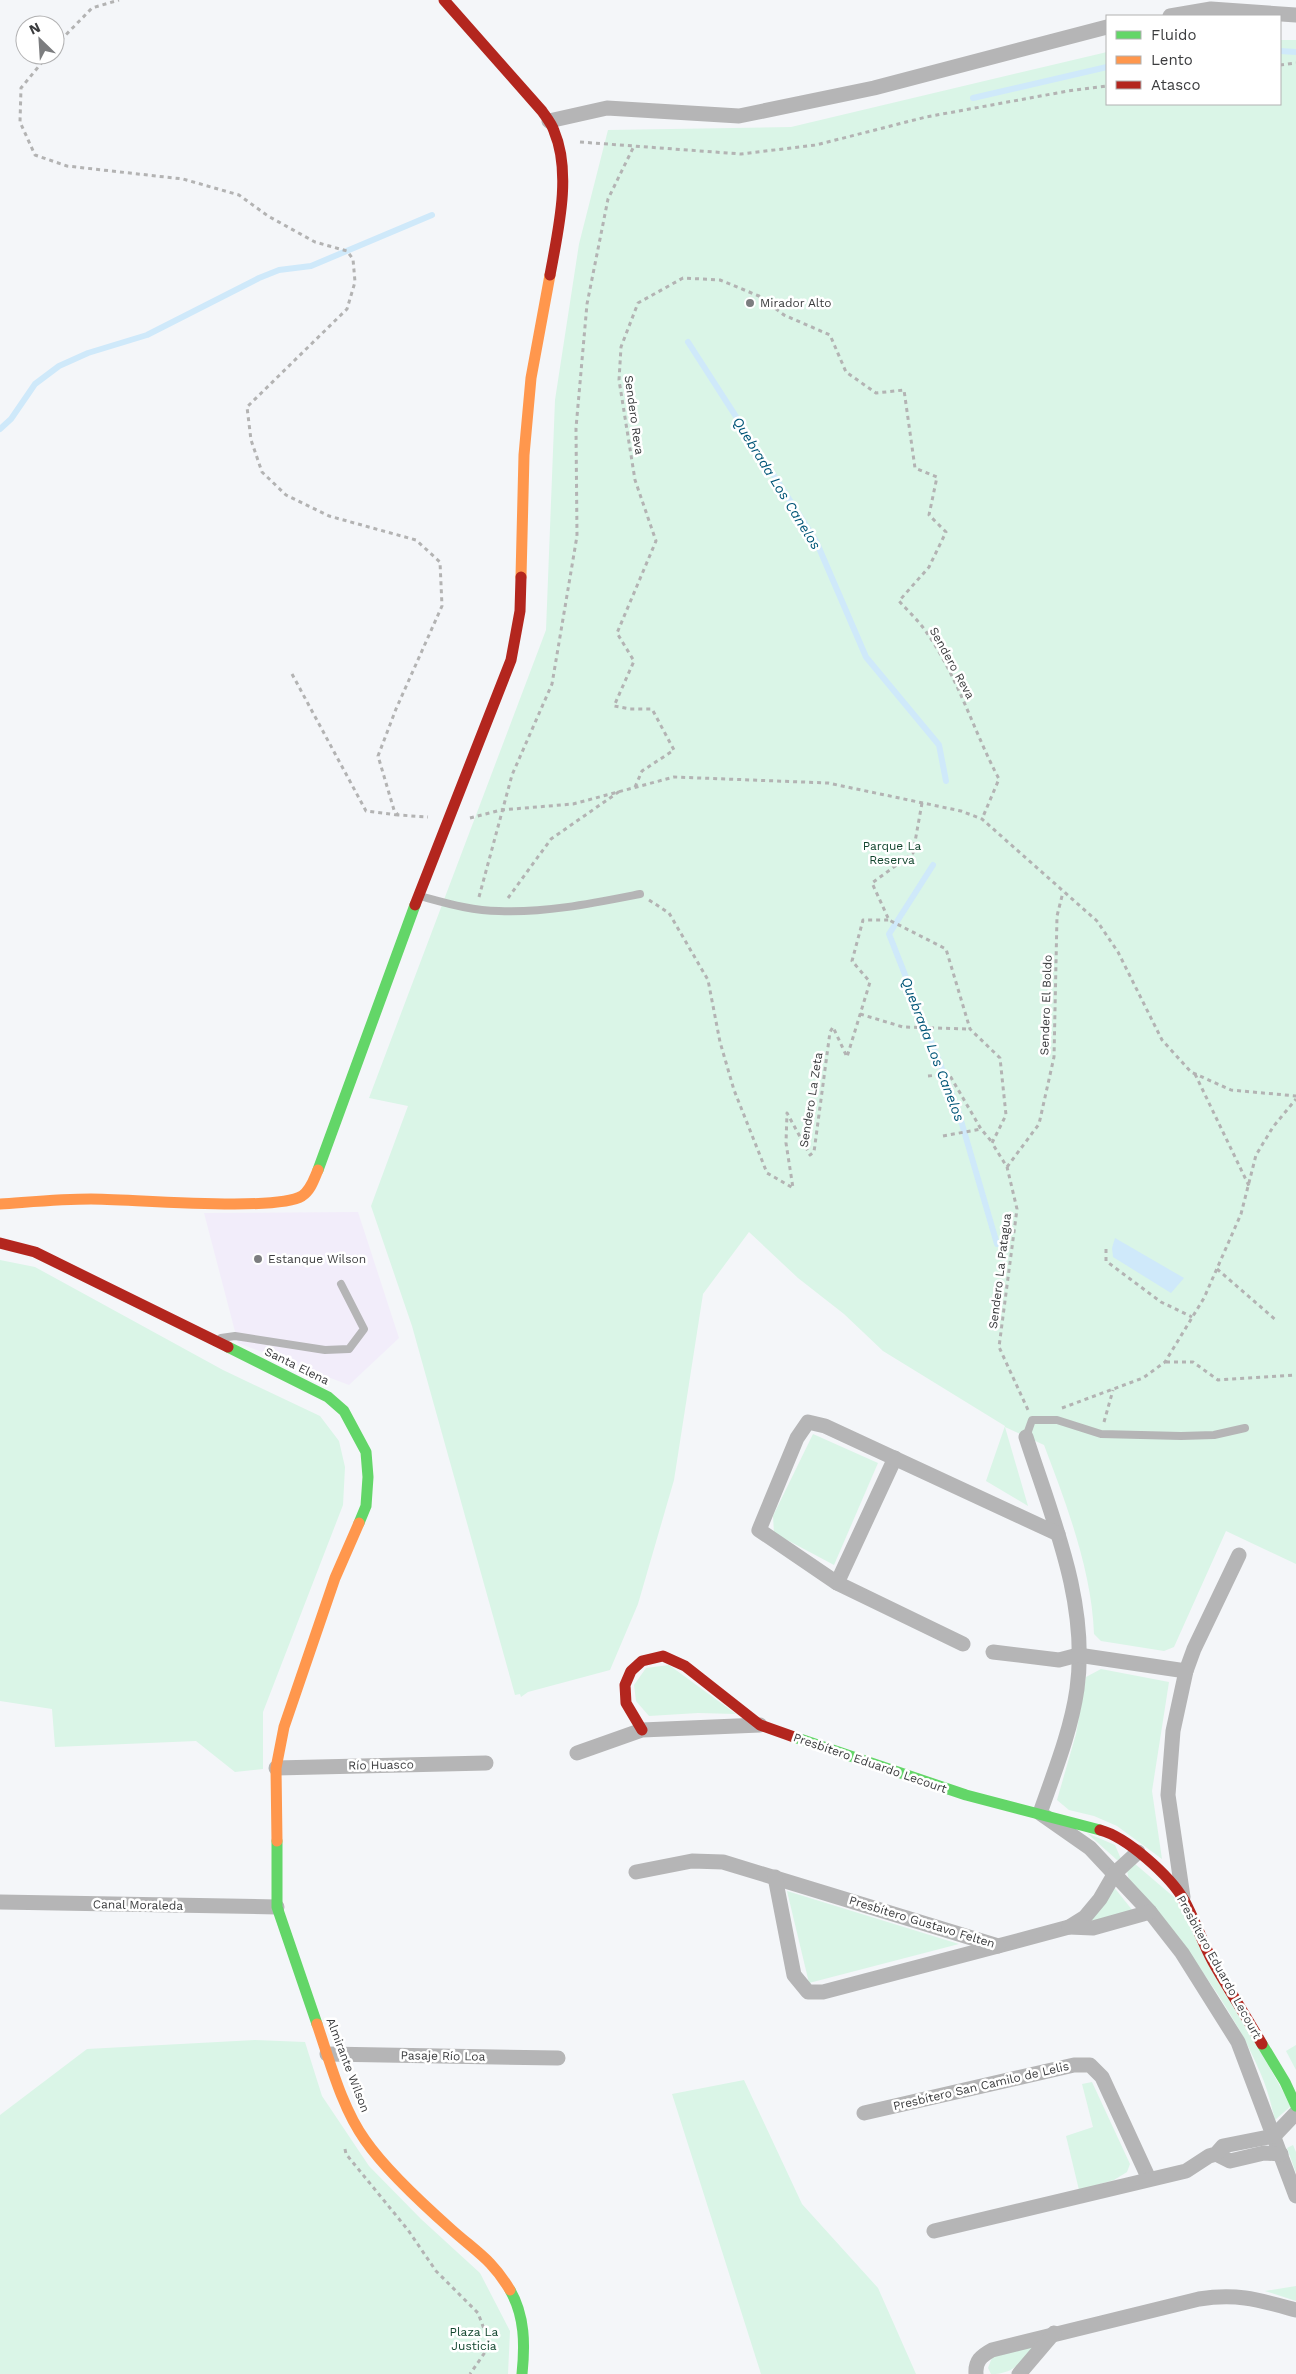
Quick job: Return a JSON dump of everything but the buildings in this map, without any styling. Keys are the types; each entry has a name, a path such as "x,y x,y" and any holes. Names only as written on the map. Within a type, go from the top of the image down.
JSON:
{"street":[{"path":"0,1204 89,1199 244,1203 287,1201 302,1196 309,1190 318,1172 418,896 511,660 520,611 524,455 531,378 554,253 564,176 561,151 549,121 444,0"},
{"path":"1176,15 1211,9 1294,13"},
{"path":"549,121 607,108 739,116 874,88 1106,27"},
{"name":"Santa Elena","path":"0,1243 36,1252 328,1397 344,1410 366,1452 368,1477 366,1506 335,1578 303,1670 284,1727 276,1768"},
{"path":"964,1644 837,1583 759,1530 797,1438 808,1422 825,1426 1058,1534"},
{"path":"1026,1437 1058,1534 1071,1582 1077,1614 1077,1689 1065,1738 1040,1813"},
{"path":"837,1583 895,1458"},
{"path":"1183,1898 1168,1795 1173,1731 1186,1672 1194,1649 1239,1554"},
{"path":"993,1652 1059,1660 1078,1655 1186,1672"},
{"name":"Presbítero Eduardo Lecourt","path":"760,1725 642,1730 630,1711 624,1693 625,1683 636,1665 648,1658 663,1656 674,1659 760,1725 966,1795 1107,1832 1138,1852 1160,1871 1183,1898 1213,1960 1285,2082 1296,2106"},
{"path":"577,1753 642,1730"},
{"name":"Río Huasco","path":"276,1768 486,1763"},
{"name":"Almirante Wilson","path":"276,1768 277,1907 338,2085 365,2140 398,2177 452,2230 490,2261 499,2272 514,2298 525,2341 522,2374"},
{"name":"Presbítero Eduardo Lecourt","path":"1040,1813 1090,1848 1116,1873 1182,1953 1238,2042 1296,2196"},
{"name":"Presbítero Gustavo Felten","path":"636,1872 692,1861 723,1862 998,1946 1069,1926 1085,1916 1100,1899 1116,1873 1138,1852"},
{"path":"775,1877 794,1975 808,1992 823,1992 998,1946"},
{"name":"Canal Moraleda","path":"0,1902 277,1907"},
{"name":"Presbítero Gustavo Felten","path":"1069,1926 1093,1928 1150,1912"},
{"name":"Pasaje Río Loa","path":"327,2054 558,2058"},
{"name":"Presbítero San Camilo de Lelis","path":"864,2113 1074,2064 1090,2065 1102,2077 1149,2179"},
{"path":"934,2231 1186,2171 1209,2156 1216,2154 1223,2146 1274,2136 1296,2113"},
{"path":"1216,2154 1230,2161 1264,2153 1280,2154"},
{"path":"976,2374 977,2362 982,2355 992,2350 1054,2333 1199,2299 1222,2295 1246,2296 1296,2310"},
{"path":"1019,2374 1054,2333"}],"lane":[{"path":"418,896 475,909 498,911 551,909 640,894"},
{"path":"212,1340 235,1336 325,1350 349,1349 364,1329 341,1284"},
{"path":"1026,1437 1032,1420 1057,1420 1101,1434 1214,1435 1245,1428"}],"path":[{"path":"65,36 92,8 119,0"},
{"path":"1281,65 1296,62"},
{"path":"40,65 21,88 20,122 35,155 66,166 183,178 239,195 268,216 315,242 347,251 353,259 355,282 347,309 247,407 251,440 262,472 286,495 329,516 416,540 440,562 442,606 396,709 378,756 394,810 398,816"},
{"path":"557,140 741,154 816,145 926,117 1068,91 1106,86"},
{"path":"475,909 512,775 552,684 577,536 576,428 587,304 608,199 634,146"},
{"name":"Sendero Reva","path":"634,787 642,772 674,750 652,709 630,709 614,706 634,661 617,632 656,541 635,480 619,380 621,347 638,302 683,278 720,280 759,296 784,315 830,335 846,372 876,393 904,390 914,468 937,477 929,515 946,532 928,567 899,601 929,635 960,691 984,751 999,779 982,819"},
{"path":"292,674 366,811 398,816 475,818 501,810 573,804 674,776 828,783 961,811 982,819 1097,921 1118,952 1162,1040 1191,1072 1231,1090 1296,1097"},
{"path":"498,911 551,839 622,789"},
{"path":"922,803 913,853 872,883 889,920 946,949 970,1029 1000,1058 1006,1116 992,1143"},
{"name":"Sendero El Boldo","path":"1007,1167 1039,1124 1054,1057 1057,916 1063,892"},
{"name":"Sendero La Zeta","path":"640,894 669,913 708,980 720,1042 734,1090 754,1143 767,1173 793,1188 786,1143 788,1113 810,1155 814,1152 830,1032 833,1027 847,1057 870,982 852,961 863,920 889,920"},
{"path":"860,1014 903,1027 970,1029"},
{"name":"Sendero La Patagua","path":"928,1076 950,1074 981,1129 1007,1167 1017,1209 999,1347 1032,1420"},
{"path":"1195,1074 1249,1186"},
{"path":"1032,1420 1143,1378 1165,1362 1192,1317 1217,1269 1242,1214 1256,1155 1273,1127 1296,1097"},
{"path":"943,1136 981,1129"},
{"path":"1106,1248 1106,1261 1161,1302 1192,1317"},
{"path":"1217,1269 1277,1321"},
{"path":"1165,1362 1193,1362 1218,1380 1295,1376"},
{"path":"1101,1434 1113,1389"},
{"path":"344,2144 346,2154 408,2230 436,2271 478,2313 490,2344 470,2374"}],"shaded area":[{"path":"358,1212 399,1338 349,1385 238,1343 204,1213"}],"green space":[{"name":"Parque La Reserva","path":"1281,40 1296,40 1296,1564 1226,1531 1174,1647 1164,1651 1101,1641 1094,1634 1092,1610 1083,1562 1061,1490 1044,1445 1005,1427 1028,1506 986,1481 1005,1426 883,1351 844,1314 798,1278 749,1232 703,1294 674,1480 638,1604 610,1670 528,1692 521,1697 520,1694 515,1695 412,1326 371,1206 408,1106 369,1098 546,630 555,400 579,244 608,130 791,127 1106,52 1106,105 1281,105"},
{"path":"0,1260 35,1267 223,1370 320,1416 339,1441 345,1467 343,1505 263,1712 263,1769 235,1772 196,1741 55,1747 52,1709 0,1701"},
{"path":"813,1434 878,1463 834,1565 774,1533 773,1516"},
{"path":"669,1665 736,1714 698,1713 649,1716 636,1701 634,1685 646,1668"},
{"path":"1101,1669 1169,1682 1152,1791 1162,1859 1117,1826 1094,1816 1069,1810 1057,1800 1076,1734 1086,1677"},
{"path":"1087,1833 1115,1845 1121,1859 1117,1860"},
{"path":"1134,1863 1175,1898 1291,2106 1275,2120 1262,2078 1248,2045 1234,2020 1185,1948 1129,1880 1127,1871"},
{"path":"1113,1886 1133,1911 1090,1923"},
{"path":"787,1891 959,1944 809,1983"},
{"name":"Plaza La Justicia","path":"255,2040 305,2042 322,2096 369,2166 421,2219 480,2273 510,2331 508,2374 0,2374 0,2115 87,2049"},
{"path":"1296,2045 1296,2070 1286,2051"},
{"path":"744,2080 802,2204 878,2288 916,2374 761,2374 672,2094"},
{"path":"1092,2082 1130,2164 1127,2172 1114,2180 1079,2190 1066,2136 1093,2127 1082,2084"},
{"path":"1293,2145 1296,2152 1296,2173 1287,2148"},
{"path":"1296,2286 1296,2301 1265,2291"},
{"path":"1035,2345 1021,2362 1012,2369 1006,2372 991,2374 988,2368 993,2355"}],"water":[{"path":"1115,1238 1184,1278 1171,1293 1113,1257 1112,1248"}],"waterway":[{"path":"1281,51 1296,52"},
{"path":"973,98 1106,67"},
{"path":"0,429 11,419 35,384 59,366 88,353 147,335 259,278 279,270 311,266 432,215"},
{"name":"Quebrada Los Canelos","path":"688,342 816,541 866,657 939,745 946,781"},
{"name":"Quebrada Los Canelos","path":"933,865 889,934 957,1107 997,1244"}],"traffic: fast":[{"path":"318,1170 415,905"},
{"path":"228,1347 328,1397 344,1411 366,1452 368,1477 366,1506 359,1523"},
{"path":"794,1737 966,1795 1100,1830"},
{"path":"277,1841 277,1907 317,2024"},
{"path":"1262,2044 1285,2082 1296,2106"},
{"path":"510,2290 519,2310 523,2331 522,2374"}],"traffic: slow":[{"path":"521,577 524,455 531,378 550,275"},
{"path":"0,1204 91,1199 201,1204 287,1201 305,1194 318,1170"},
{"path":"277,1841 276,1768 284,1727 335,1578 359,1523"},
{"path":"317,2024 343,2099 365,2140 383,2163 406,2187 491,2264 510,2290"}],"traffic: jam":[{"path":"444,0 542,111 553,128 559,147 563,183 560,221 550,275"},
{"path":"415,905 511,660 520,611 521,577"},
{"path":"0,1243 35,1252 228,1347"},
{"path":"642,1730 626,1703 625,1685 631,1671 642,1661 663,1656 685,1666 760,1725 794,1737"},
{"path":"1100,1830 1111,1834 1135,1849 1158,1869 1177,1890 1184,1900 1213,1962 1262,2044"}],"place":[{"name":"Mirador Alto","path":"750,303"},
{"name":"Estanque Wilson","path":"258,1259"}]}
